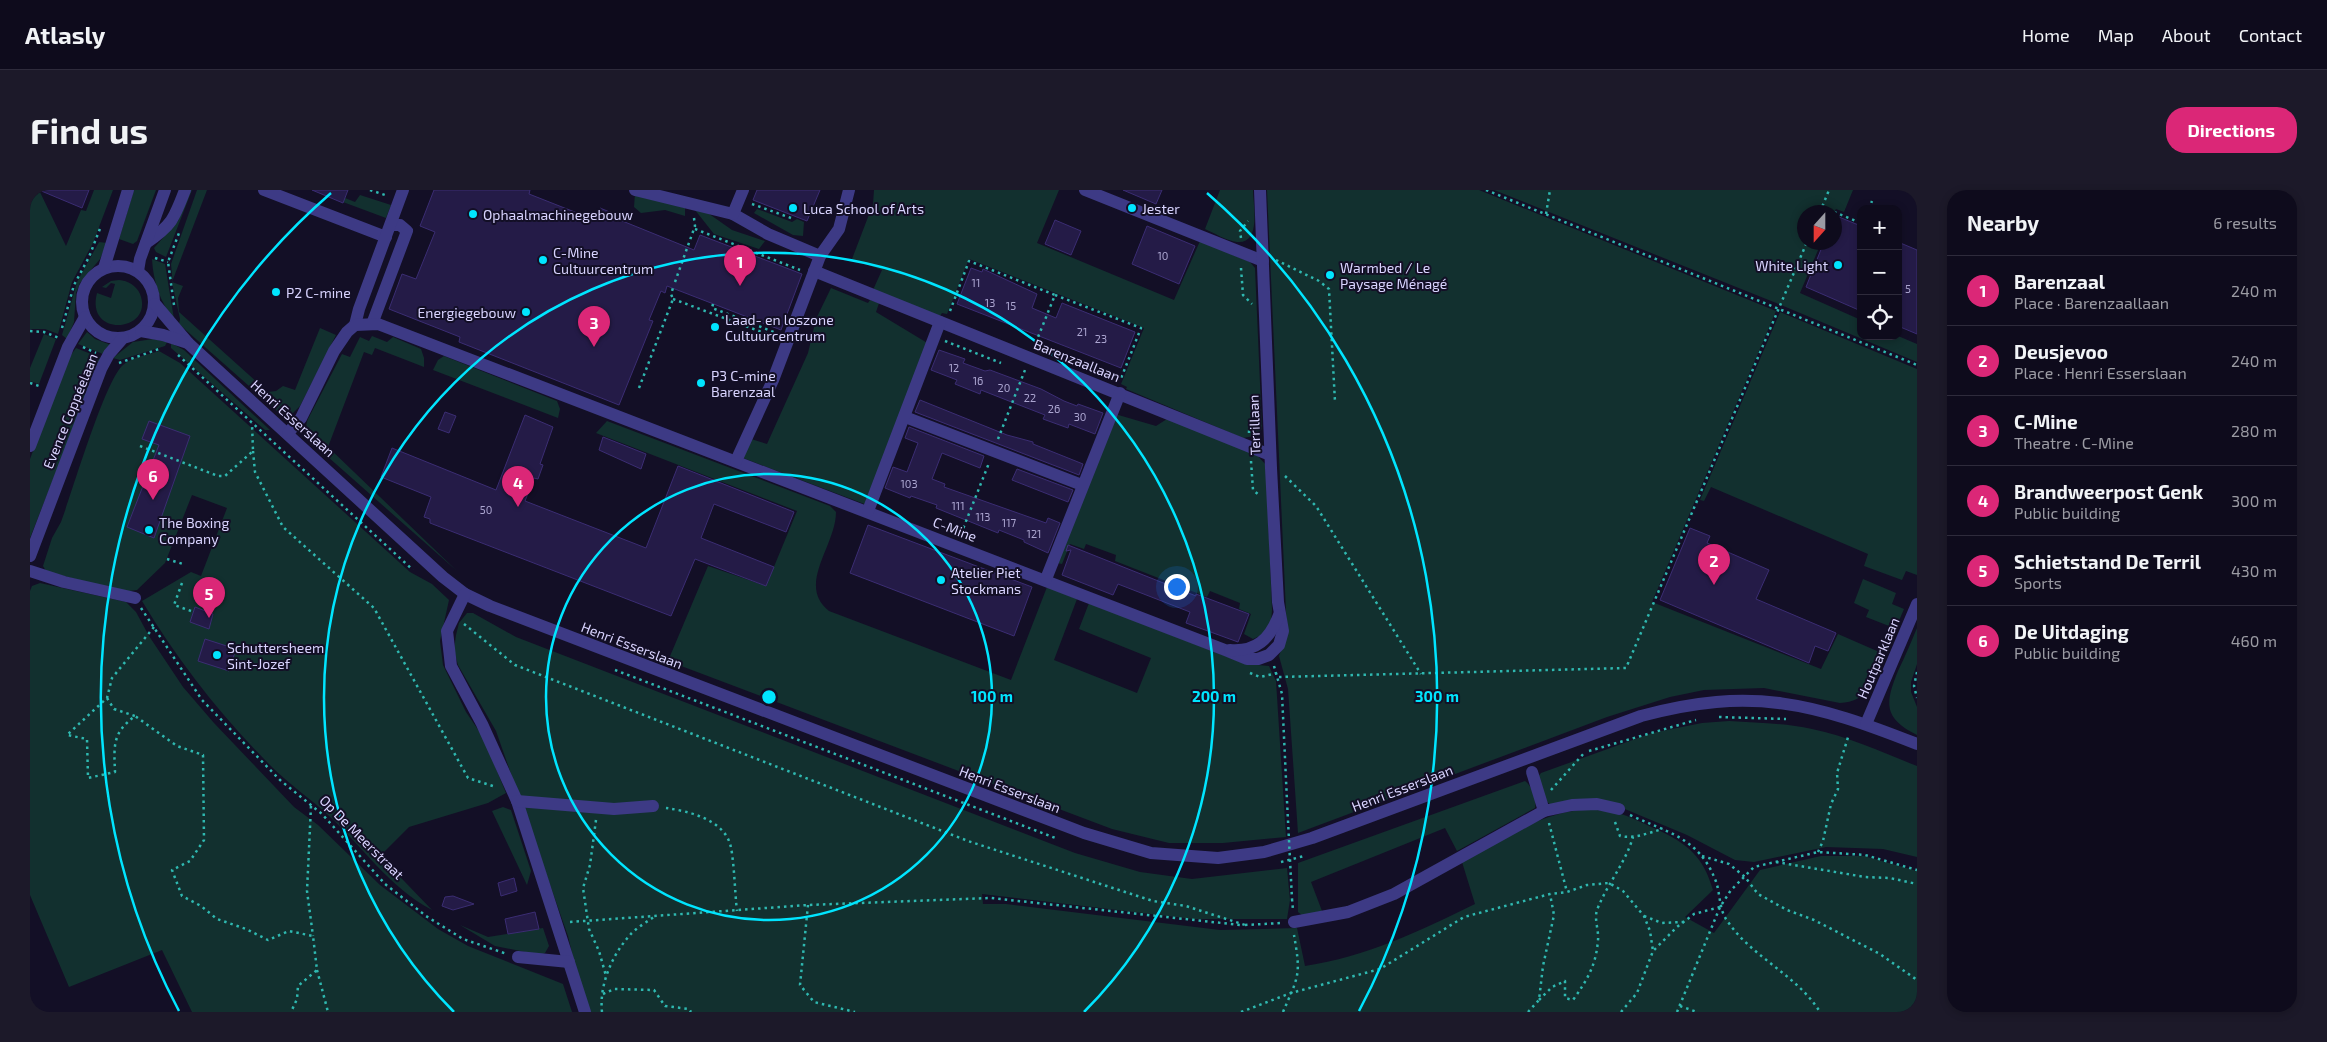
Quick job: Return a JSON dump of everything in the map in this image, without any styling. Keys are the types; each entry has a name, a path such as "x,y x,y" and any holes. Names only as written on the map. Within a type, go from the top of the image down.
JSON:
{"street":[{"path":"104,268 128,190"},
{"path":"138,271 165,190"},
{"path":"146,243 164,230 173,220 185,190"},
{"path":"264,190 389,231 400,225 407,231 372,324"},
{"path":"635,190 733,214 768,234 820,256"},
{"path":"736,461 773,380 820,256 839,229 849,190"},
{"path":"1085,190 1262,253"},
{"name":"Terrillaan","path":"1260,190 1270,455 1280,614 1283,631 1279,645 1269,655"},
{"path":"288,433 301,418 334,351 347,332 355,325 359,309 401,194"},
{"path":"733,214 741,195"},
{"path":"1237,245 1262,253"},
{"path":"122,266 138,271 151,285 155,304 153,314 140,331 123,338 111,338 101,334 85,317 82,301 86,285 91,278 104,268 122,266"},
{"name":"Barenzaallaan","path":"813,273 944,319 1119,389 1270,455"},
{"name":"Henri Esserslaan","path":"155,304 188,343 443,577 465,594 490,606 774,716 1084,833 1151,853 1218,858 1274,849 1312,838 1605,729 1672,708 1717,701 1754,700 1790,703 1826,711 1917,744"},
{"name":"Evence Coppéelaan","path":"30,446 68,347 85,317"},
{"path":"868,512 944,319"},
{"name":"C-Mine","path":"355,325 372,324 394,330 1046,579 1247,659 1258,659 1269,655"},
{"name":"Henri Esserslaan","path":"140,331 163,335 188,343"},
{"name":"Evence Coppéelaan","path":"30,556 102,369 110,354 123,338"},
{"path":"1046,579 1119,389"},
{"path":"905,417 1082,485"},
{"path":"1239,442 1270,438"},
{"path":"30,571 64,582 135,598"},
{"path":"465,594 447,631 451,666 482,724 517,801 586,1012"},
{"name":"Houtparklaan","path":"1866,724 1917,604"},
{"path":"1225,650 1242,651 1257,646 1269,636 1280,614"},
{"path":"1532,772 1543,807"},
{"path":"517,801 598,808 653,806"},
{"path":"1294,922 1348,912 1394,894 1543,807 1598,804 1613,808"},
{"path":"518,957 569,962"}],"path":[{"path":"370,190 401,194"},
{"path":"1486,190 1917,365"},
{"path":"1546,214 1550,190"},
{"path":"1823,205 1829,190"},
{"path":"741,195 791,218"},
{"path":"1870,205 1872,201"},
{"path":"675,282 694,229 691,205"},
{"path":"1237,245 1240,231 1248,222 1247,214"},
{"path":"1842,215 1857,221"},
{"path":"30,331 44,332 58,338 74,285 89,257 104,220"},
{"path":"694,229 813,273"},
{"path":"175,309 168,262 180,232"},
{"path":"1292,899 1283,700 1279,677 1626,668 1804,250"},
{"path":"1262,253 1319,281 1329,290 1335,402"},
{"path":"152,257 168,262"},
{"path":"944,319 969,261 1141,328 1119,389"},
{"path":"639,388 673,299 671,294 673,288"},
{"path":"1033,350 1055,295"},
{"path":"673,299 787,342"},
{"path":"713,304 712,308 776,333 778,329"},
{"path":"739,324 741,319"},
{"path":"78,345 101,355"},
{"path":"117,364 156,349 166,348"},
{"path":"184,360 267,437"},
{"path":"30,383 40,387"},
{"path":"252,422 255,472 283,527 374,608 468,778 500,788"},
{"path":"140,446 218,476 225,476 253,451"},
{"path":"1284,475 1316,506 1421,674"},
{"path":"1697,502 1703,504"},
{"path":"167,559 183,564"},
{"path":"182,583 174,604 191,611"},
{"name":"Op De Meerstraat","path":"135,598 202,700 280,780 322,814 386,884 426,916 463,939 518,957"},
{"path":"459,620 515,664 968,841 1153,901 1186,906 1245,926"},
{"path":"135,716 124,724 114,743 115,772 88,778 87,739 67,735 107,698 112,678 154,627"},
{"path":"614,670 1058,839"},
{"path":"1917,672 1914,686 1917,698"},
{"path":"107,698 114,709 135,716 178,746 203,754 204,840 190,861 172,870 182,896 200,906 217,919 246,929 268,940 289,931 313,936"},
{"path":"1716,717 1790,719"},
{"path":"1575,756 1698,719"},
{"path":"1818,852 1823,841 1831,804 1838,789 1837,773 1849,734 1841,732"},
{"path":"1567,892 1549,822 1543,807 1558,781 1586,752"},
{"path":"311,805 307,890 317,970 328,1012"},
{"path":"653,806 685,810 714,824 730,841 737,911"},
{"path":"598,808 590,866 583,888 588,920 606,976"},
{"path":"1613,808 1620,836 1633,838 1665,829"},
{"path":"1613,808 1685,838 1701,856 1715,880 1720,907 1728,922 1747,942 1809,995 1820,1012"},
{"path":"1528,1012 1552,987 1565,981 1565,998 1573,1000 1591,975 1598,940 1596,913 1609,883 1627,857 1633,838"},
{"path":"1677,1012 1720,907 1731,890 1754,867 1818,852 1865,854 1917,870"},
{"path":"1280,862 1308,854"},
{"path":"1701,856 1729,864 1745,877 1758,894 1787,910 1814,920 1880,954 1917,980"},
{"path":"1774,862 1865,877 1890,878 1917,884"},
{"path":"1241,1012 1292,993 1380,970 1464,917 1550,894 1567,892 1587,885 1609,883 1623,892 1644,916 1650,931 1653,951"},
{"path":"1540,1000 1543,966 1554,915 1550,894"},
{"path":"556,923 808,905 991,898 1245,926 1294,922 1294,936 1299,959 1298,980 1283,1012"},
{"path":"808,905 800,984 814,1002 855,1012"},
{"path":"1621,1012 1637,993 1653,951 1694,914 1720,907"},
{"path":"602,1012 602,994 606,976 615,956 630,934 656,915"},
{"path":"1644,916 1662,923 1683,922"},
{"path":"291,1012 298,986 317,970"},
{"path":"602,994 614,989 654,990 665,1006 689,1009 691,1012"},
{"path":"1679,1006 1697,1012"}],"green space":[{"path":"30,190 39,190 66,246 81,210 86,211 94,190 113,190 93,243 72,282 58,334 45,329 30,329"},
{"path":"134,190 156,190 137,241 133,244 119,239"},
{"path":"190,190 192,190 166,257 156,252 154,248 178,221"},
{"path":"197,190 207,190 172,281 171,264"},
{"path":"874,190 1059,190 1037,243 1174,300 1200,241 1250,262 1255,268 1262,429 1254,436 1243,438 1126,389 1127,387 1121,384 1144,328 969,259 947,314 942,313 940,316 873,290 882,270 852,259 873,204"},
{"path":"1220,190 1253,190 1255,214 1253,230 1250,237 1245,241 1229,240 1205,229"},
{"path":"1267,190 1479,190 1776,311 1652,602 1821,669 1838,634 1877,651 1883,661 1868,690 1857,699 1840,703 1764,688 1704,690 1670,697 1607,717 1298,833 1288,689 1279,656 1287,634"},
{"path":"1494,190 1853,190 1844,212 1842,211 1842,205 1797,205 1797,250 1818,250 1800,293 1857,318 1857,337"},
{"path":"635,193 685,208 685,216 665,210 641,213 634,207"},
{"path":"360,195 391,205 386,218 343,202 345,198 355,202"},
{"path":"757,209 792,222 797,219 804,222 803,236 793,235 754,213"},
{"path":"695,210 705,211 732,230 765,241 759,249 714,234"},
{"path":"99,242 107,243 100,259 80,283 76,293 74,322 67,339 62,335 77,282"},
{"path":"152,259 165,264 174,319 158,291"},
{"path":"111,281 129,282 136,288 140,294 142,307 138,316 130,323 120,325 109,324 101,318 96,308 97,293 111,298 115,284 111,283 106,288 102,287"},
{"path":"173,282 183,286 178,298 179,312 268,392 276,391 283,386 295,390 320,328 336,335 300,406 292,414 282,414 277,411 179,324 180,319"},
{"path":"831,288 868,303 870,300 879,303 876,312 929,344 867,505 743,458 751,439 767,444 808,353 816,319"},
{"path":"1780,312 1917,369 1917,575 1906,571 1902,580 1864,566 1868,554 1711,487 1704,501 1700,500"},
{"path":"87,332 95,339 111,345 103,354 78,344"},
{"path":"44,334 56,339 39,384 30,381 30,368"},
{"path":"372,336 387,342 393,337 421,349 424,367 375,348 372,355 364,352 328,447 457,571 310,441 307,436 308,419 342,354 350,357 360,337 369,341"},
{"path":"1902,338 1917,344 1917,362 1865,340 1902,340"},
{"path":"153,339 167,342 165,346 120,360 113,358 133,342"},
{"path":"171,343 184,350 270,430 265,430 171,348"},
{"path":"76,348 101,358 30,538 30,459 68,359"},
{"path":"159,351 180,363 410,572 432,584 449,600 440,641 443,665 466,712 483,737 506,793 488,803 409,827 380,856 432,910 417,901 389,878 341,827 282,777 257,752 221,712 187,669 142,601 191,572 201,576 227,508 192,495 165,563 137,590 122,592 46,571 43,566 52,538 61,522 98,414 116,375 127,362"},
{"path":"444,356 557,401 560,409 558,418 433,370 438,360"},
{"path":"1115,414 1156,426 1167,419 1255,453 1266,465 1272,610 1271,622 1266,633 1253,639 1244,634 1251,614 1239,609 1240,603 1210,591 1207,597 1115,561 1116,555 1086,544 1084,549 1070,544 1062,564 1057,563"},
{"path":"607,421 830,506 836,512 834,525 820,564 816,589 820,601 829,611 1011,680 1047,587 1077,599 1054,660 1137,693 1151,658 1079,629 1089,603 1246,664 1269,666 1276,681 1286,837 1223,843 1169,843 1112,829 668,661 708,566 766,586 797,511 596,433"},
{"path":"1863,579 1896,593 1892,604 1904,609 1898,623 1889,626 1866,617 1869,610 1854,603"},
{"path":"40,583 126,602 136,612 149,636 183,687 214,723 294,807 318,825 380,885 438,929 468,946 563,984 572,1012 192,1012 162,950 69,987 30,895 30,591 32,586"},
{"path":"467,613 473,613 516,637 1075,853 1140,872 1192,879 1287,868 1290,900 1287,919 1193,919 982,894 983,904 1006,904 1220,930 1297,928 1305,966 1328,962 1371,950 1434,924 1475,904 1462,862 1535,822 1575,811 1595,810 1617,813 1632,818 1677,840 1693,852 1704,868 1713,890 1685,917 1714,933 1760,870 1821,856 1864,856 1917,871 1917,1012 590,1012 579,982 568,936 496,731 458,665 454,650 456,635 459,623"},
{"path":"1917,628 1917,664 1911,682 1911,692 1917,707 1917,735 1906,729 1893,716 1889,701 1898,671"},
{"path":"1729,721 1802,727 1825,732 1852,740 1917,766 1917,857 1883,849 1826,847 1754,862 1735,860 1687,835 1620,807 1551,805 1546,801 1537,778 1541,773 1652,733 1702,723"},
{"path":"1525,781 1533,793 1535,808 1457,851 1445,828 1311,882 1322,911 1303,916 1298,912 1298,863"},
{"path":"503,807 511,810 531,871 527,885 492,811"},
{"path":"460,925 488,937 543,928 549,946 545,953 540,955 495,946"}],"building":[{"path":"39,190 89,190 82,208"},
{"path":"312,190 348,190 343,203"},
{"path":"434,190 530,190 529,194 595,220 600,208 617,215 615,218 694,250 700,235 802,274 781,330 667,286 665,293 661,291 649,320 653,321 619,405 459,342 460,337 389,309 402,274 416,279 435,232 420,226"},
{"name":"Luca School of Arts","path":"757,190 820,190 807,221 753,200"},
{"name":"Jester","path":"1123,190 1162,190 1156,204"},
{"name":"White Light","path":"1842,218 1857,224 1857,309 1806,287 1821,250 1842,250"},
{"path":"1055,220 1081,231 1071,255 1045,244"},
{"path":"1147,226 1195,246 1179,284 1132,264"},
{"path":"1902,244 1917,250 1917,334 1902,328"},
{"path":"971,268 982,272 983,269 1037,294 1032,308 1056,318 1062,303 1135,332 1121,368 957,304"},
{"path":"939,350 965,359 963,363 985,371 990,370 1041,389 1077,406 1078,404 1103,413 1095,434 1069,424 1068,428 1043,419 1045,415 981,390 980,394 955,384 957,380 931,370"},
{"path":"920,400 1007,435 1033,442 1033,444 1083,464 1079,475 915,412"},
{"path":"445,412 456,416 449,433 438,429"},
{"path":"525,415 553,427 540,464 543,465 538,479 534,478 525,501 646,548 678,466 794,512 786,532 714,504 701,538 774,567 766,586 695,559 671,616 430,523 430,519 424,517 431,497 381,477 392,448 496,490"},
{"path":"149,421 190,436 154,538 127,527 159,445 142,439"},
{"path":"909,427 984,456 980,468 942,453 932,479 945,484 944,487 1046,523 1048,518 1060,523 1048,553 1024,542 1024,540 999,530 998,533 936,508 937,505 911,496 910,498 885,488 893,467 907,472 918,443 905,438"},
{"path":"603,437 646,454 641,469 599,450"},
{"path":"1017,469 1073,490 1068,502 1012,480"},
{"name":"Atelier Piet Stockmans","path":"868,525 1032,587 1014,636 850,573"},
{"path":"1690,528 1710,536 1707,543 1769,570 1756,599 1836,633 1828,651 1815,646 1809,663 1660,600"},
{"path":"1068,545 1196,596 1196,594 1249,614 1238,642 1186,623 1190,612 1118,584 1113,595 1062,575 1071,550 1066,551"},
{"path":"195,607 213,614 209,629 190,622"},
{"name":"Schuttersheem Sint-Jozef","path":"205,639 236,649 229,671 198,661"},
{"path":"514,878 517,891 501,896 498,883"},
{"path":"453,896 474,904 453,910 442,906 445,897"},
{"path":"535,912 539,929 508,934 505,919"}],"place":[{"name":"Luca School of Arts","path":"793,208"},
{"name":"Jester","path":"1132,208"},
{"name":"Ophaalmachinegebouw","path":"473,214"},
{"name":"C-Mine Cultuurcentrum","path":"543,260"},
{"name":"White Light","path":"1838,265"},
{"name":"Warmbed / Le Paysage Ménagé","path":"1330,275"},
{"name":"Barenzaal","path":"740,286"},
{"name":"P2 C-mine","path":"276,292"},
{"name":"Energiegebouw","path":"526,312"},
{"name":"Laad- en loszone Cultuurcentrum","path":"715,327"},
{"name":"C-Mine","path":"594,347"},
{"name":"P3 C-mine Barenzaal","path":"701,383"},
{"name":"De Uitdaging","path":"153,500"},
{"name":"Brandweerpost Genk","path":"518,507"},
{"name":"The Boxing Company","path":"149,530"},
{"name":"Atelier Piet Stockmans","path":"941,580"},
{"name":"Deusjevoo","path":"1714,585"},
{"name":"Schietstand De Terril","path":"209,618"},
{"name":"Schuttersheem Sint-Jozef","path":"217,655"}]}
